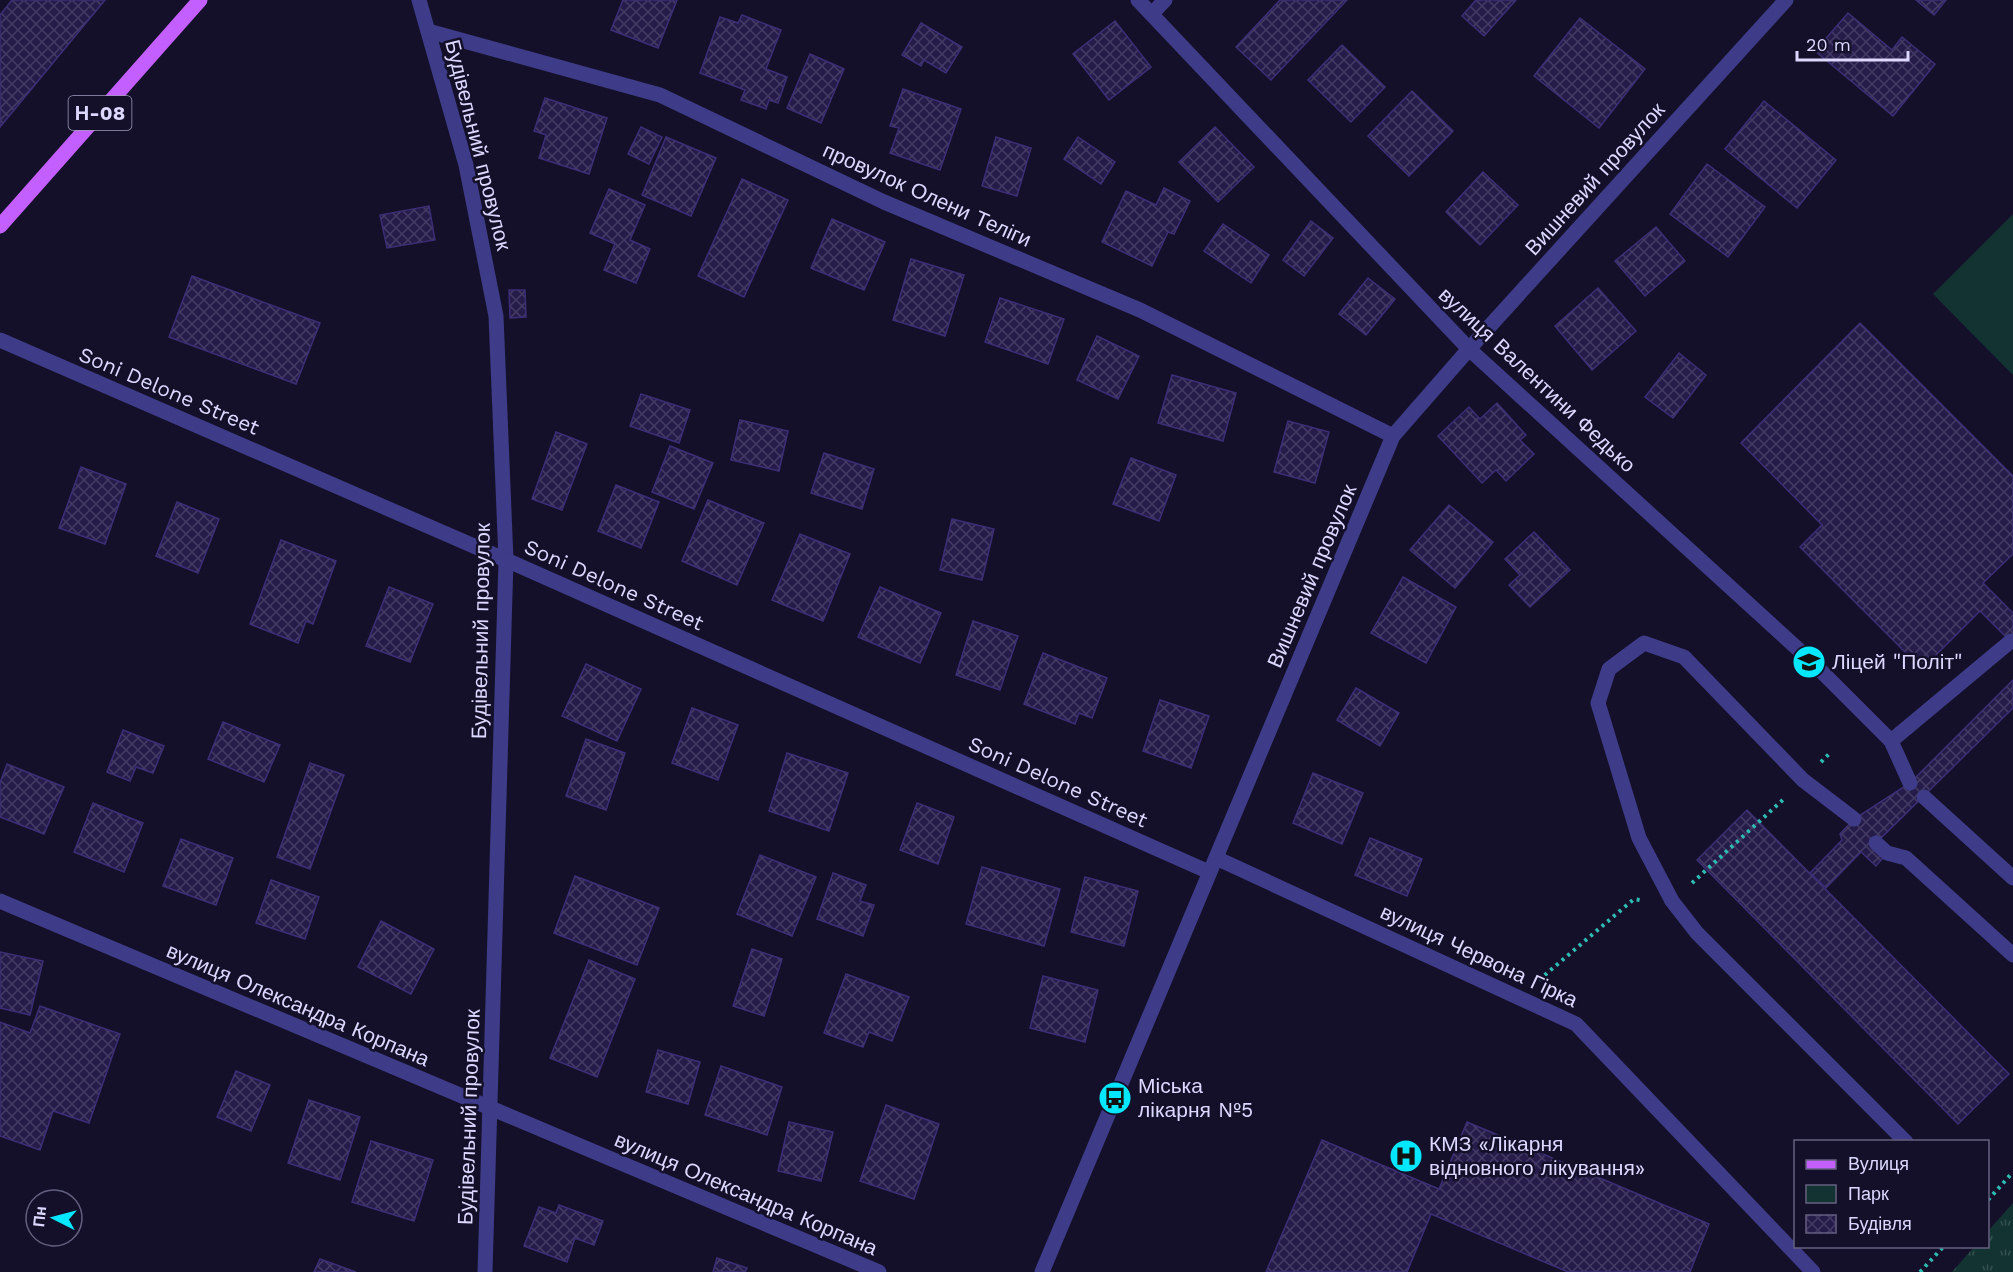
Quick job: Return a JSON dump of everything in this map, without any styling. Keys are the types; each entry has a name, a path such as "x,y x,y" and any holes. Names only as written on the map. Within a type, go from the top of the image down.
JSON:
{"main road":[{"name":"Н-08","path":"0,226 200,0"}],"street":[{"name":"Будівельний провулок","path":"419,0 466,165 496,316 506,560 485,1272"},
{"name":"вулиця Валентини Федько","path":"1138,0 1469,349 1810,660 1891,741 1910,783"},
{"path":"1152,14 1165,0"},
{"name":"Вишневий провулок","path":"1042,1272 1393,436 1785,0"},
{"name":"провулок Олени Теліги","path":"428,32 660,95 884,202 1140,310 1393,436"},
{"name":"Soni Delone Street","path":"0,340 1213,865"},
{"path":"1891,741 2011,641"},
{"path":"1854,819 1803,780 1684,657 1644,643 1610,669 1598,703 1639,838 1672,902 1697,933 1904,1140"},
{"path":"1924,797 2013,878"},
{"path":"1876,843 1887,854 1906,858 2013,955"},
{"name":"вулиця Червона Гірка","path":"1213,865 1576,1024 1813,1272"},
{"name":"вулиця Олександра Корпана","path":"0,900 879,1272"}],"path":[{"path":"1518,998 1634,899 1672,902 1803,780"},
{"path":"1989,1199 2013,1172"},
{"path":"1920,1272 1942,1248"}],"green space":[{"path":"2013,214 2013,375 1933,294"},
{"path":"2013,1203 2013,1272 1952,1272 1973,1248 1989,1248 1989,1230"}],"building":[{"path":"12,0 105,0 0,127 0,15"},
{"path":"623,0 677,0 658,48 611,30"},
{"path":"1280,0 1347,0 1271,80 1236,47"},
{"path":"1476,0 1516,0 1484,36 1462,16"},
{"path":"1916,0 1946,0 1934,15"},
{"path":"1848,13 1892,50 1902,37 1935,64 1893,116 1815,51"},
{"path":"742,15 781,30 766,69 787,77 778,103 769,100 766,109 741,100 745,90 700,73 720,17 738,23"},
{"path":"1580,18 1645,69 1599,128 1534,76"},
{"path":"1115,21 1151,67 1109,100 1073,54"},
{"path":"921,23 962,47 946,73 924,60 921,66 902,55"},
{"path":"1342,45 1385,87 1351,122 1308,80"},
{"path":"810,54 844,69 821,123 787,108"},
{"path":"903,89 961,109 940,170 890,153 899,128 890,126"},
{"path":"1412,91 1453,131 1409,176 1368,136"},
{"path":"545,98 607,118 589,174 539,158 546,135 534,131"},
{"path":"1764,101 1836,160 1797,208 1725,149"},
{"path":"641,127 662,137 649,164 628,154"},
{"path":"1215,127 1254,167 1218,202 1179,162"},
{"path":"666,137 716,158 691,216 642,195"},
{"path":"996,137 1031,148 1017,196 982,186"},
{"path":"1078,137 1115,162 1101,184 1064,159"},
{"path":"1707,164 1765,207 1728,257 1670,214"},
{"path":"1483,172 1518,205 1480,245 1446,212"},
{"path":"742,179 788,200 744,297 698,276"},
{"path":"1164,188 1190,201 1174,234 1168,232 1152,266 1102,242 1126,191 1156,205"},
{"path":"609,189 645,205 630,240 650,249 636,283 604,270 615,244 590,233"},
{"path":"429,206 435,240 387,248 380,215"},
{"path":"832,219 885,242 864,290 811,268"},
{"path":"1311,221 1333,238 1304,276 1283,260"},
{"path":"1223,224 1269,255 1251,283 1204,251"},
{"path":"1656,227 1685,261 1645,296 1615,261"},
{"path":"911,259 964,275 945,336 893,320"},
{"path":"192,276 320,323 296,384 169,337"},
{"path":"1368,278 1395,299 1366,335 1339,314"},
{"path":"1598,288 1636,331 1592,370 1555,326"},
{"path":"509,290 525,290 526,317 510,318"},
{"path":"1000,298 1064,319 1048,364 985,342"},
{"path":"1860,323 2013,476 2013,554 1983,583 2013,613 2013,644 1980,611 1922,669 1800,547 1822,525 1741,443"},
{"path":"1097,336 1139,356 1118,399 1077,380"},
{"path":"1679,353 1706,375 1673,418 1645,397"},
{"path":"1172,375 1236,393 1223,441 1158,423"},
{"path":"641,394 690,410 679,443 630,426"},
{"path":"1497,403 1526,435 1520,440 1534,454 1506,481 1496,470 1482,483 1438,436 1469,407 1480,419"},
{"path":"740,420 788,431 779,471 731,460"},
{"path":"1288,421 1329,432 1315,483 1274,472"},
{"path":"556,432 587,444 562,510 532,499"},
{"path":"670,446 713,463 694,509 652,492"},
{"path":"824,453 874,469 862,509 811,493"},
{"path":"1131,458 1176,475 1159,521 1113,504"},
{"path":"81,467 126,484 105,544 59,528"},
{"path":"616,485 659,502 641,548 598,531"},
{"path":"708,500 764,523 737,585 682,561"},
{"path":"177,502 219,519 198,573 156,556"},
{"path":"1449,505 1493,542 1455,588 1410,550"},
{"path":"952,519 994,529 982,580 940,570"},
{"path":"1534,532 1570,570 1530,607 1509,585 1520,575 1505,559"},
{"path":"800,534 850,554 823,621 772,600"},
{"path":"281,540 336,561 313,624 306,621 298,643 250,624"},
{"path":"1403,577 1456,607 1426,663 1371,633"},
{"path":"389,587 433,604 410,662 366,646"},
{"path":"880,587 941,613 920,663 858,637"},
{"path":"973,621 1018,636 1000,690 956,675"},
{"path":"1043,653 1107,678 1092,718 1079,713 1075,724 1024,704"},
{"path":"586,664 641,689 617,741 562,716"},
{"path":"2013,680 2013,708 1876,843 1887,853 1876,866 1861,852 1826,888 1810,873 1842,840 1840,834 1854,819 1910,783"},
{"path":"1356,688 1399,713 1380,746 1337,720"},
{"path":"1160,700 1209,716 1191,768 1143,751"},
{"path":"692,708 738,725 718,780 672,763"},
{"path":"223,722 280,745 264,782 208,759"},
{"path":"123,730 164,746 153,773 136,767 130,781 107,772"},
{"path":"586,739 625,753 606,810 566,796"},
{"path":"787,753 848,773 829,831 769,811"},
{"path":"310,763 344,775 310,869 277,857"},
{"path":"7,764 64,787 44,834 0,817 0,783"},
{"path":"1313,773 1363,793 1342,844 1293,823"},
{"path":"93,803 143,823 124,872 74,852"},
{"path":"917,803 954,817 938,864 900,850"},
{"path":"1747,810 2009,1074 1958,1124 1697,860"},
{"path":"1370,838 1422,859 1407,896 1355,875"},
{"path":"181,839 233,858 216,905 163,886"},
{"path":"760,855 816,877 792,936 737,914"},
{"path":"982,867 1060,889 1044,946 966,924"},
{"path":"833,873 866,885 860,901 874,905 863,936 817,919"},
{"path":"575,876 659,908 637,965 554,933"},
{"path":"1085,877 1138,891 1124,946 1071,932"},
{"path":"271,880 319,897 305,939 256,923"},
{"path":"381,921 434,949 411,994 358,967"},
{"path":"752,949 782,959 764,1016 733,1006"},
{"path":"0,952 43,961 30,1015 0,1008"},
{"path":"589,960 635,979 597,1077 550,1058"},
{"path":"846,974 909,997 892,1041 869,1032 863,1047 824,1033"},
{"path":"1043,976 1098,990 1085,1042 1030,1028"},
{"path":"40,1006 120,1034 89,1123 53,1111 40,1150 0,1136 0,1022 30,1033"},
{"path":"658,1050 700,1062 688,1104 646,1092"},
{"path":"721,1066 782,1087 767,1135 705,1115"},
{"path":"236,1071 270,1085 251,1131 217,1117"},
{"path":"309,1100 360,1117 340,1180 288,1163"},
{"path":"886,1105 939,1124 914,1199 860,1181"},
{"path":"789,1122 833,1132 821,1181 778,1171"},
{"path":"1467,1122 1709,1224 1690,1272 1568,1272 1431,1214 1407,1272 1266,1272 1322,1140 1439,1189"},
{"path":"371,1141 433,1160 414,1221 352,1202"},
{"path":"559,1205 603,1221 594,1245 575,1238 567,1262 524,1246 539,1207 556,1213"},
{"path":"717,1258 747,1268 745,1272 713,1272"},
{"path":"320,1259 356,1272 314,1272"}],"place":[{"name":"Ліцей \"Політ\"","path":"1809,662"},
{"name":"Міська лікарня №5","path":"1115,1098"},
{"name":"КМЗ «Лікарня відновного лікування»","path":"1406,1156"}]}
